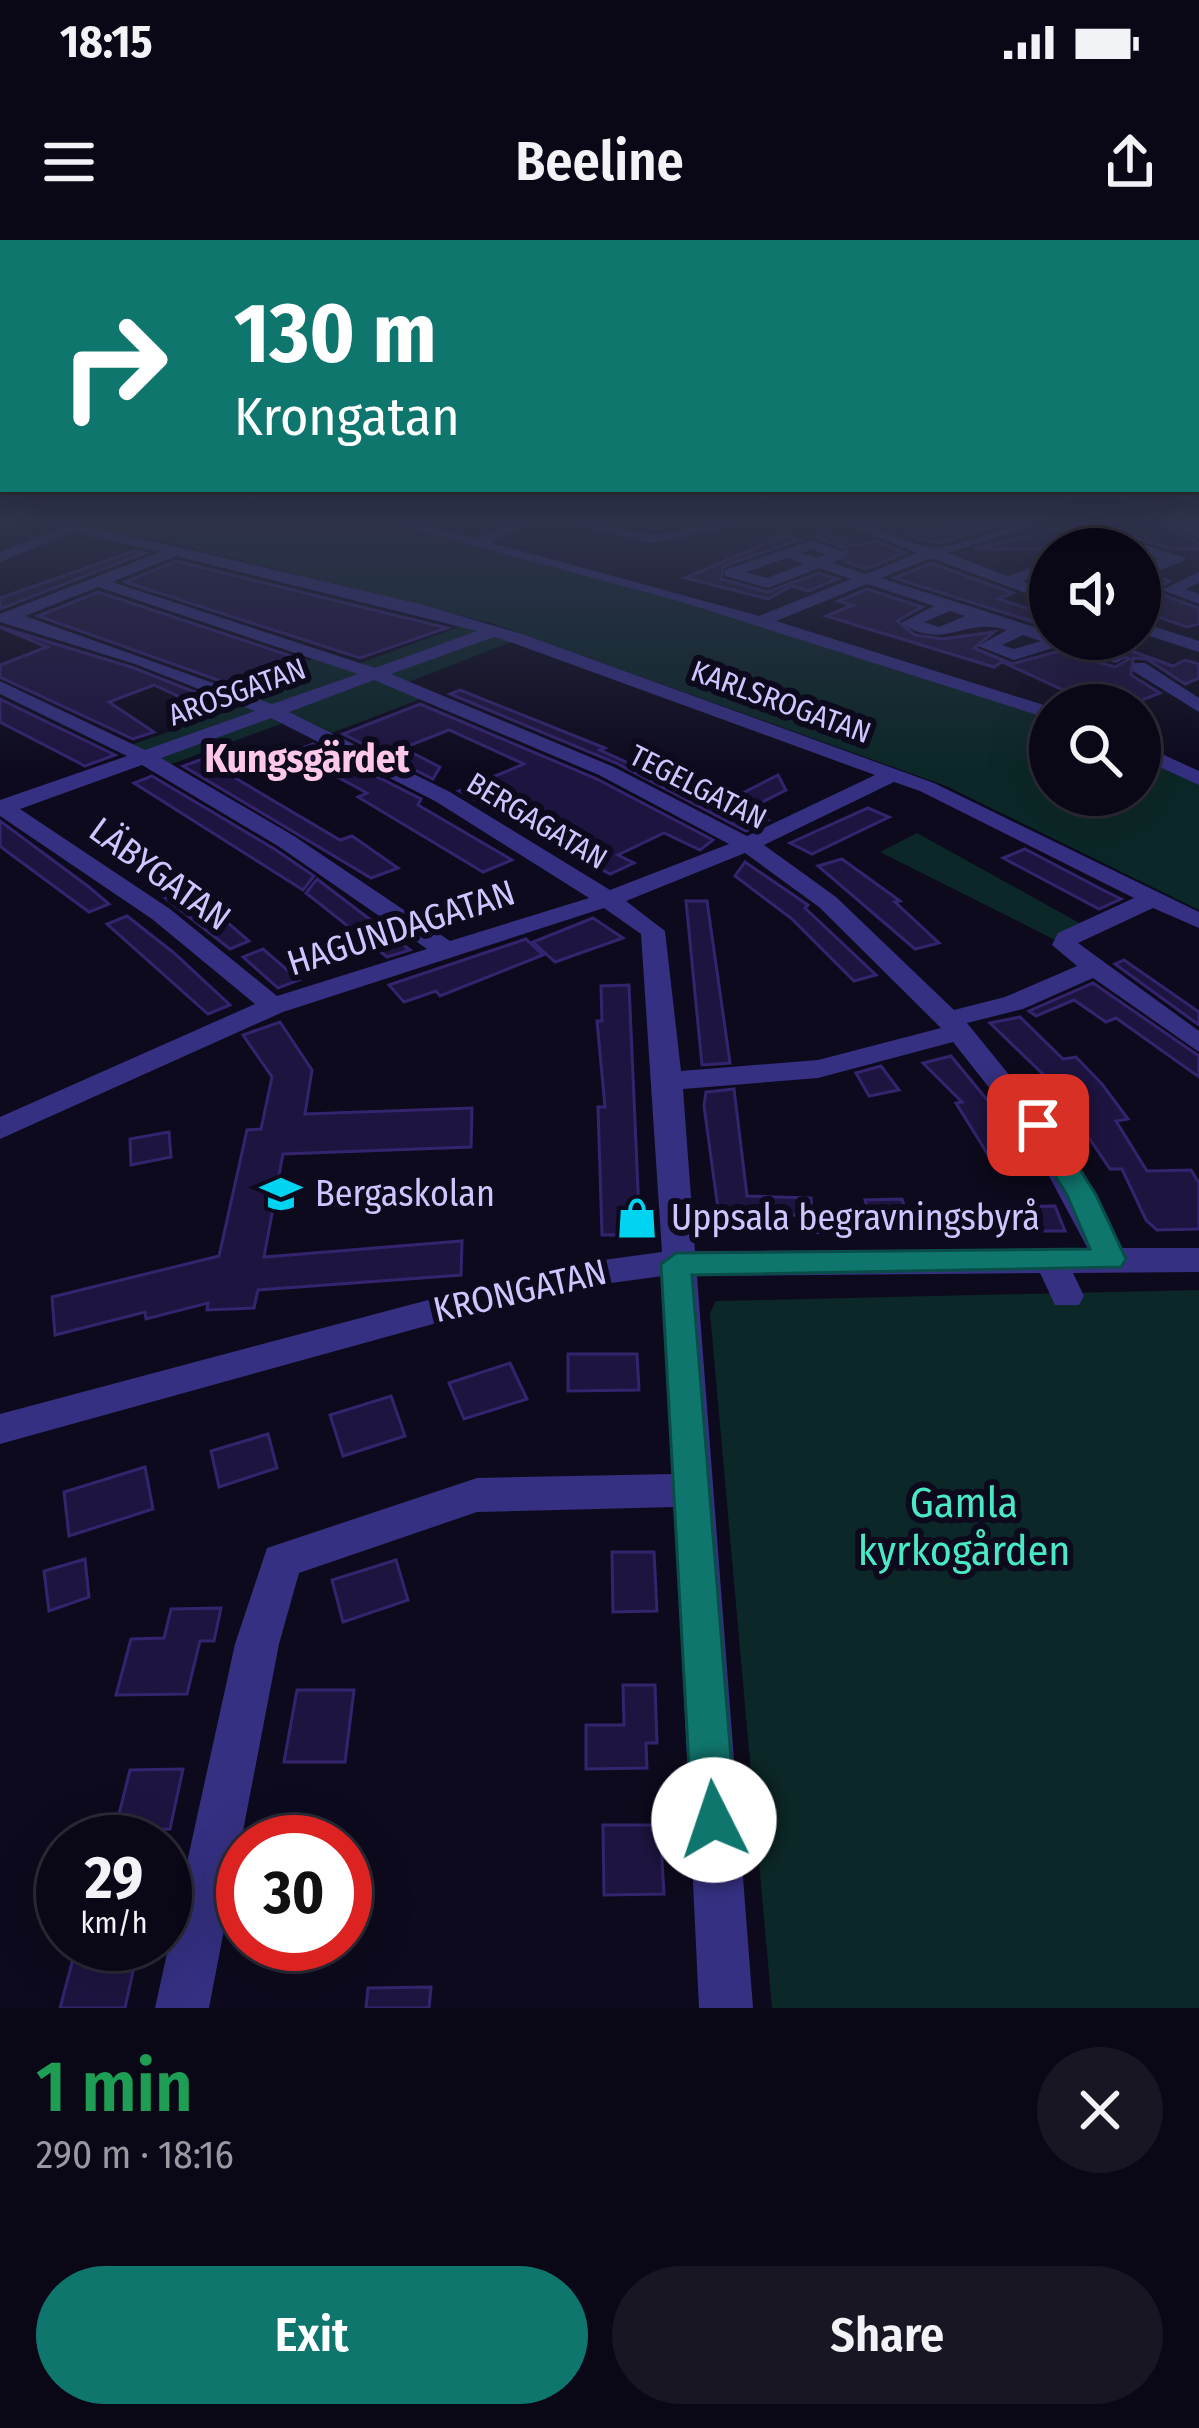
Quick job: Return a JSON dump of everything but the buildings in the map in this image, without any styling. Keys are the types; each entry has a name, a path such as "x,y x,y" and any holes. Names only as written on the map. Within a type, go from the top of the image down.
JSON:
{"street":[{"path":"5,617 43,604"},
{"name":"TEGELGATAN","path":"168,604 373,675 577,760 768,857 843,917 957,1025 1017,1094 1059,1156 1110,1259"},
{"name":"KARLSROGATAN","path":"385,604 494,631 893,775 975,809 1199,921"},
{"path":"698,604 1029,706"},
{"path":"762,621 805,604"},
{"path":"811,619 847,604"},
{"path":"941,604 1029,631"},
{"path":"948,606 909,623 940,632 980,616"},
{"name":"BERGAGATAN","path":"5,617 223,690 269,712 448,802 609,899 653,931 668,1081 726,2008"},
{"path":"1022,629 987,646 1014,655 1029,649"},
{"name":"AROSGATAN","path":"1,808 494,631"},
{"path":"1161,634 1199,647"},
{"path":"1139,667 1199,706"},
{"path":"0,687 143,758 309,851 447,951"},
{"path":"1161,760 1199,779"},
{"name":"HAGUNDAGATAN","path":"0,1129 115,1067 273,1006 609,899 746,845 893,775"},
{"name":"LÄBYGATAN","path":"1,808 161,914 273,1006"},
{"path":"1154,898 1067,938 1065,945 1199,1044"},
{"path":"668,1081 818,1069 957,1025 1093,969"},
{"name":"KRONGATAN","path":"0,1429 552,1280 642,1264 1199,1260"},
{"path":"1051,1261 1067,1296"},
{"path":"182,2008 257,1644 282,1561 477,1495 692,1490"}],"green space":[{"path":"413,604 691,604 1029,710 1029,816 1161,816 1161,766 1199,785 1199,910 946,786 491,623"},
{"path":"469,623 519,639 401,685 426,697 321,737 289,721 161,768 125,747 249,704 223,690 326,655 352,666"},
{"path":"917,833 1092,930 1065,945 880,852"},
{"name":"Gamla kyrkogården","path":"1199,1290 1199,2008 772,2008 710,1313 716,1301"}],"place":[{"name":"Bergaskolan","path":"281,1194"},
{"name":"Uppsala begravningsbyrå","path":"637,1218"}],"district":[{"name":"Kungsgärdet","path":"307,759"}],"route":[{"path":"714,1820 676,1264 1110,1259 1081,1195 1038,1125"}]}
